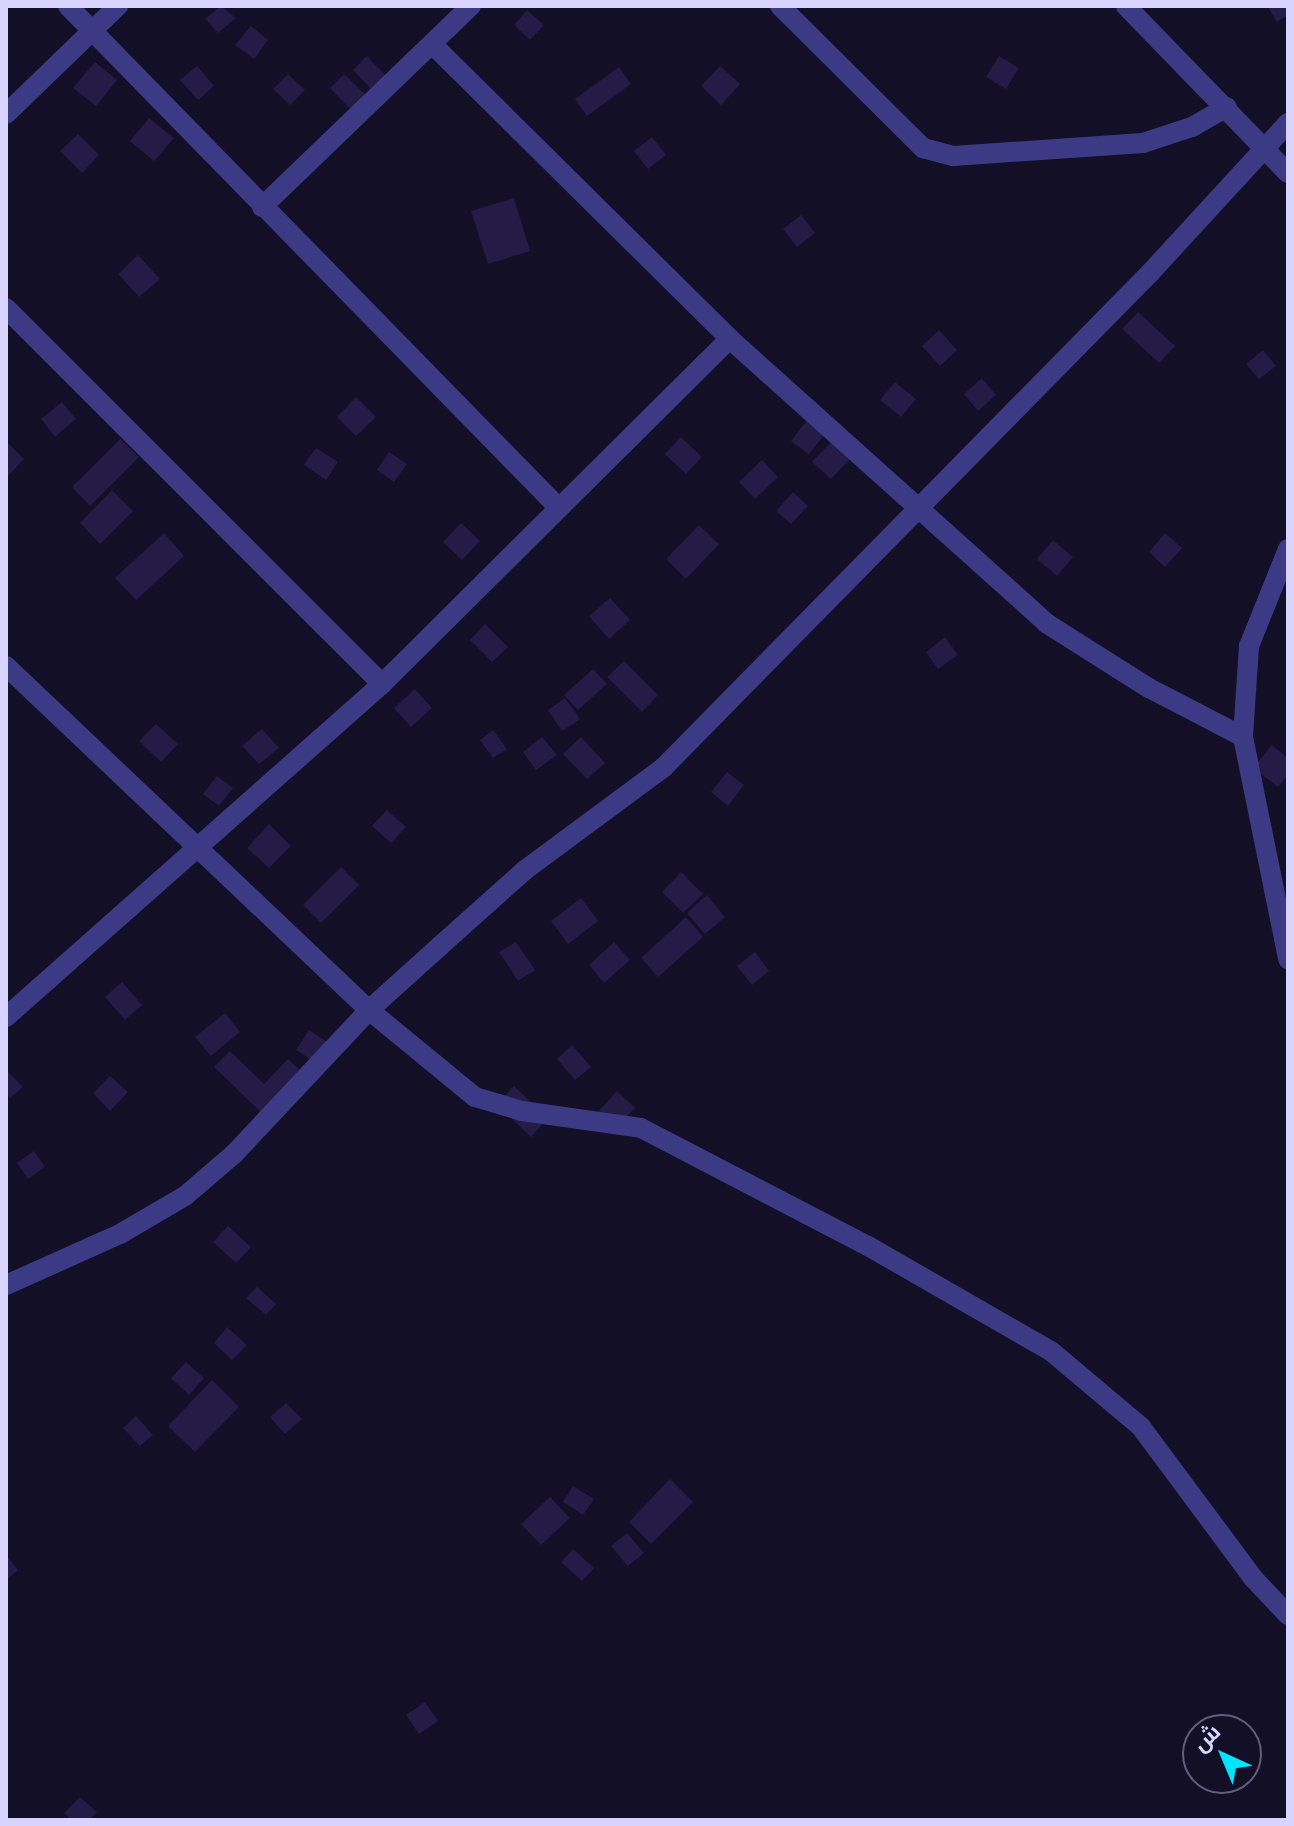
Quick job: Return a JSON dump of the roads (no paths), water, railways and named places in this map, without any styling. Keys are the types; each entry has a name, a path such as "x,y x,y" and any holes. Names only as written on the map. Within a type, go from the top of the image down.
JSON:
{"street":[{"path":"68,6 557,506"},
{"path":"6,114 118,6"},
{"path":"262,207 471,6"},
{"path":"780,6 923,148 953,156 1143,143 1192,127 1227,107"},
{"path":"1126,6 1288,173"},
{"path":"432,44 730,339 1046,623 1149,688 1243,737"},
{"path":"6,1285 120,1234 185,1196 281,1108 369,1010 525,870 663,768 917,504 1150,273 1264,145 1288,123"},
{"path":"6,308 382,684"},
{"path":"6,1017 382,684 557,506 730,339"},
{"path":"1288,549 1249,646 1243,737 1288,959"},
{"path":"6,666 369,1010 475,1097 522,1111 641,1128 868,1246 1052,1352 1141,1427 1253,1578 1288,1615"}]}
